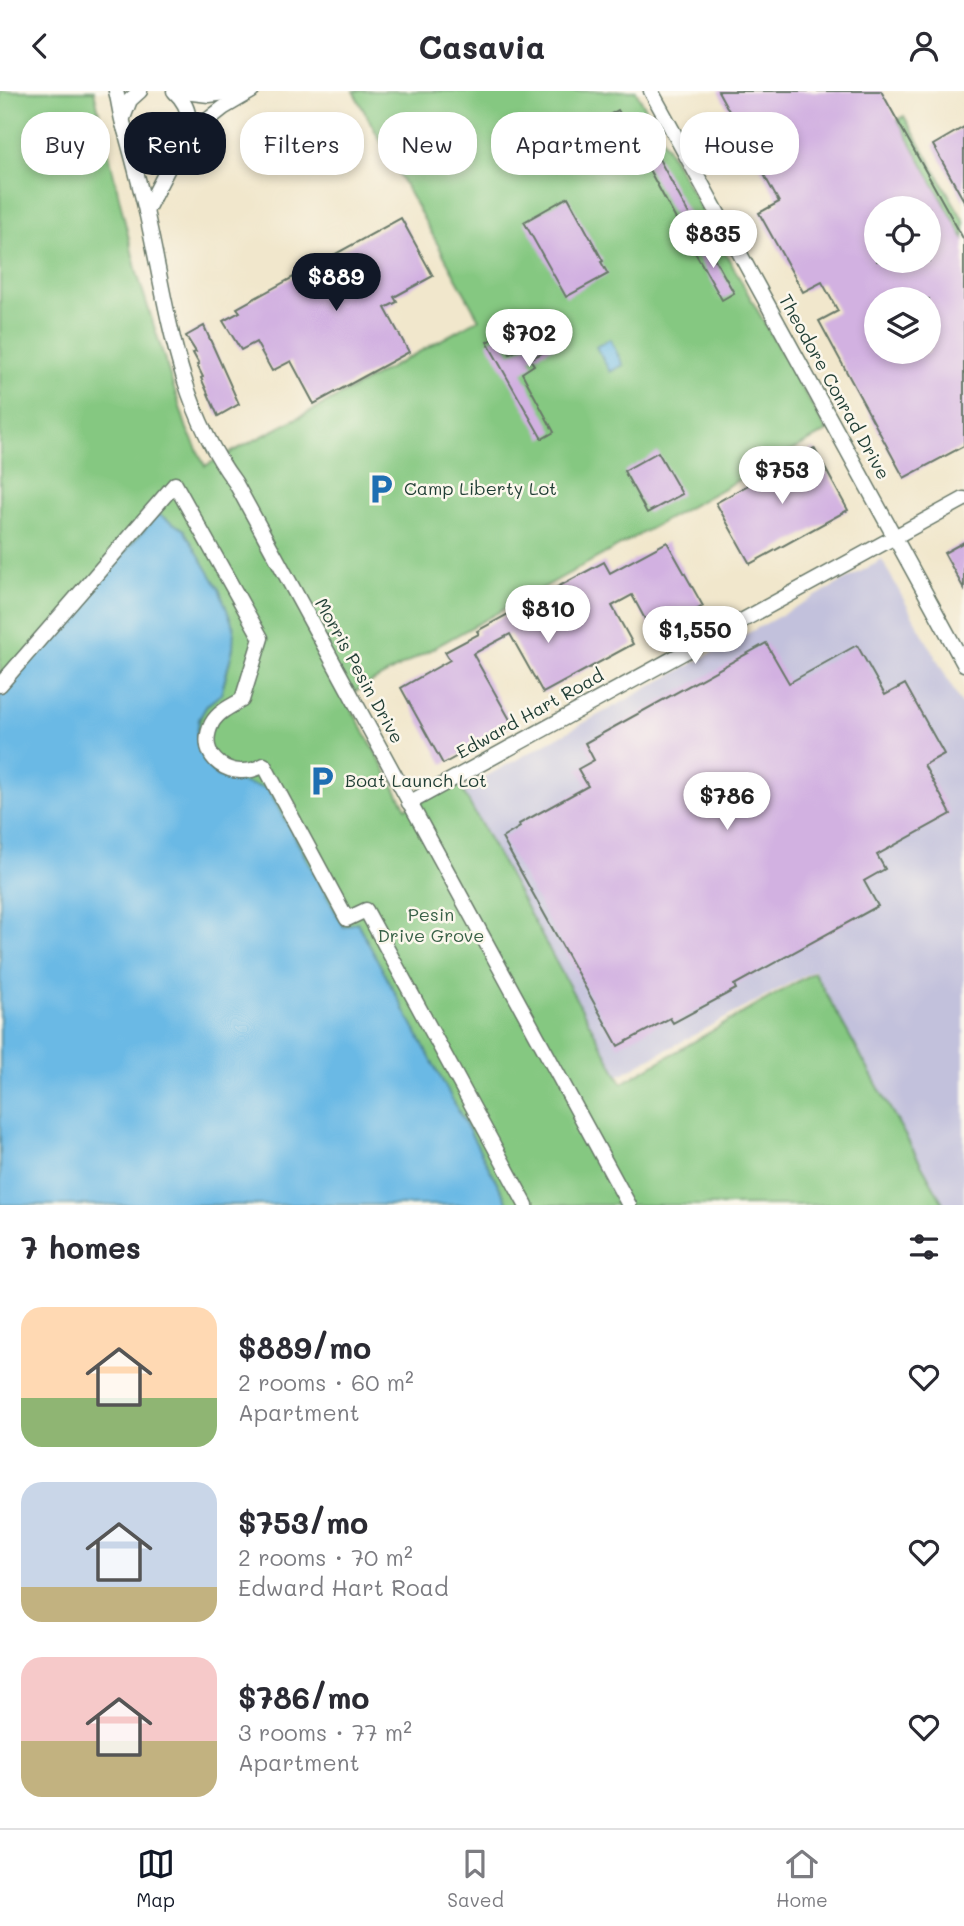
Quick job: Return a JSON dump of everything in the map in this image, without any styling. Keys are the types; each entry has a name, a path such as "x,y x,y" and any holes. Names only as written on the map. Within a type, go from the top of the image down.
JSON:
{"street":[{"name":"Morris Pesin Drive","path":"116,91 146,211 172,341 206,433 629,1205"},
{"path":"123,122 130,100 140,91"},
{"path":"174,91 209,95 244,91"},
{"path":"174,91 189,112"},
{"path":"218,112 252,91"},
{"name":"Theodore Conrad Drive","path":"651,91 964,664"},
{"path":"146,211 165,175"},
{"path":"0,685 175,484 261,638 242,700 223,711 212,723 208,739 214,760 231,772 252,772 264,765 347,919 366,910 526,1205"},
{"name":"Edward Hart Road","path":"409,803 964,499"}],"shaded area":[{"path":"882,560 964,709 964,1205 944,1205 814,970 618,1076 461,790"}],"green space":[{"name":"Pesin Drive Grove","path":"0,91 94,91 99,112 21,112 21,175 110,175 110,159 137,273 187,429 205,466 479,319 399,175 477,175 477,112 378,112 378,136 353,91 636,91 648,112 491,112 491,175 666,175 666,145 680,175 827,431 345,697 406,808 459,784 622,1083 814,972 944,1205 509,1205 357,923 344,928 268,789 216,774 209,768 200,752 199,722 207,706 222,690 233,648 99,581 0,694"},
{"path":"904,116 964,221 964,240 941,196 898,120"}],"water":[{"path":"610,339 623,365 610,372 596,347"},
{"path":"158,514 184,530 219,589 234,628 233,648 221,694 207,705 199,719 197,734 200,751 207,766 217,776 268,789 344,927 357,922 509,1205 0,1205 0,694"}],"building":[{"path":"718,91 881,91 939,196 864,196 864,273 941,273 941,199 964,240 964,446 904,478 819,321 838,311 822,282 803,292 759,213 779,202 764,175 799,175 799,112 730,112"},
{"path":"964,127 964,201 933,145"},
{"path":"666,172 690,216 678,223 652,175 666,175"},
{"path":"568,197 608,274 566,297 524,222"},
{"path":"401,218 433,276 394,297 397,302 385,308 409,352 314,404 291,361 272,371 256,342 241,350 223,321 240,312 237,308"},
{"path":"704,240 734,293 722,300 692,247"},
{"path":"554,314 568,340 530,359 534,365 522,373 554,432 542,439 487,342 500,335 510,354 547,335 540,322"},
{"path":"204,326 239,404 218,416 201,378 203,377 197,365 199,364 193,353 196,352 186,336"},
{"path":"814,448 848,510 750,564 716,503"},
{"path":"658,452 682,494 647,513 624,471"},
{"path":"667,542 703,606 653,634 632,595 612,606 633,644 543,693 510,634 473,654 513,725 443,764 401,688 450,660 445,652 479,634 477,631 604,562 610,573"},
{"path":"964,542 964,589 944,553"},
{"path":"766,643 789,683 857,645 885,695 905,684 944,754 924,765 951,814 877,855 885,869 864,881 878,906 734,985 736,989 673,1023 670,1018 618,1046 502,838 520,827 519,824 588,786 578,769 594,760 585,743"}],"place":[{"name":"Camp Liberty Lot","path":"381,489"},
{"name":"Boat Launch Lot","path":"322,781"}]}
